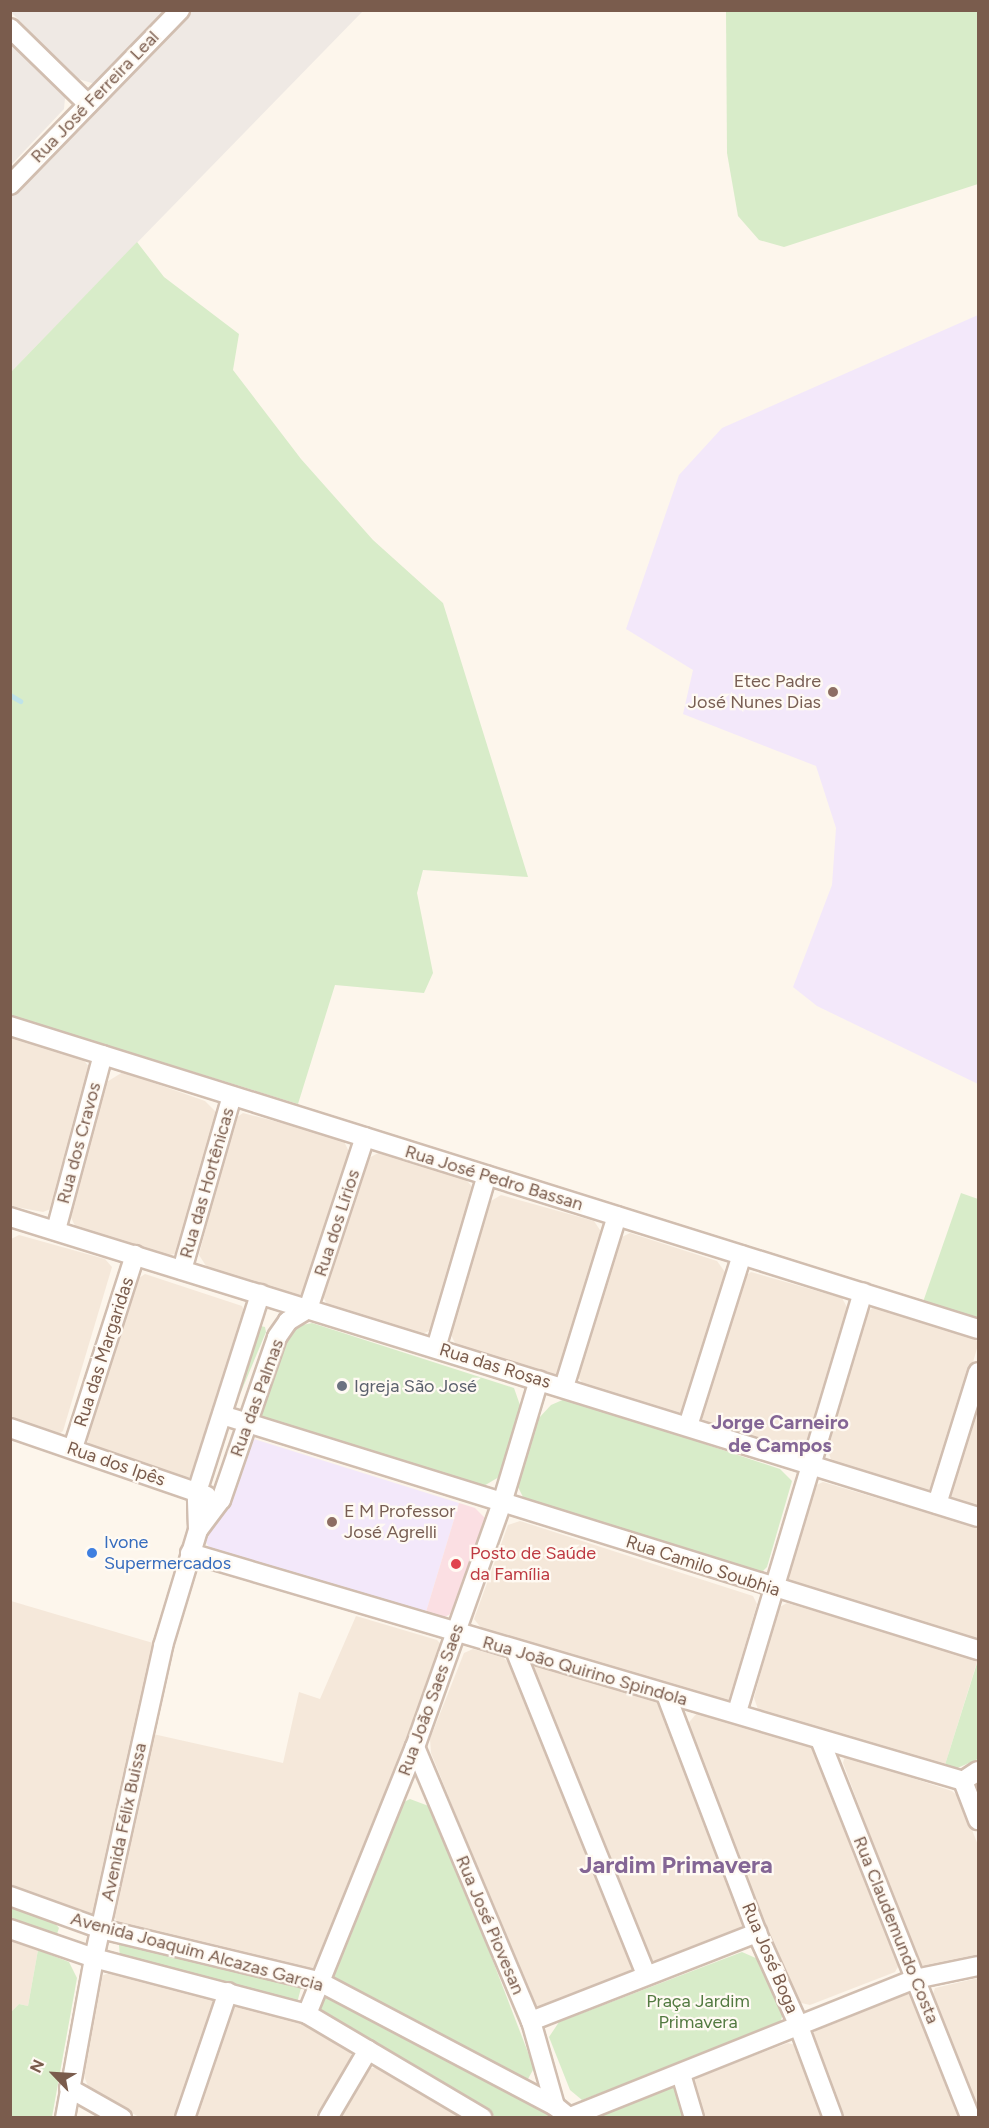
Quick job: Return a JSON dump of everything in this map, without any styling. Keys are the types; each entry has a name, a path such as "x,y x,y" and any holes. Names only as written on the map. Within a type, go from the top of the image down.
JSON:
{"street":[{"name":"Rua José Ferreira Leal","path":"10,184 180,10"},
{"path":"10,28 87,105"},
{"name":"Rua José Pedro Bassan","path":"10,1026 978,1329"},
{"name":"Rua dos Cravos","path":"56,1230 103,1055"},
{"name":"Rua das Hortênicas","path":"182,1270 232,1096"},
{"name":"Rua dos Lírios","path":"308,1309 365,1137"},
{"path":"436,1348 487,1175"},
{"path":"564,1387 617,1216"},
{"name":"Rua das Rosas","path":"10,1217 978,1517"},
{"name":"Rua das Margaridas","path":"73,1448 135,1255"},
{"path":"687,1426 742,1255"},
{"path":"737,1712 772,1588 813,1464 863,1293"},
{"name":"Rua das Palmas","path":"197,1492 260,1294"},
{"name":"Rua das Palmas","path":"221,1500 277,1337 288,1321 308,1309"},
{"path":"937,1504 978,1372"},
{"name":"Rua João Saes Saes","path":"307,2014 318,1981 415,1747 502,1503 539,1380"},
{"name":"Rua Camilo Soubhia","path":"222,1415 772,1588 978,1650"},
{"name":"Rua dos Ipês","path":"10,1428 221,1500"},
{"name":"Avenida Félix Buissa","path":"197,1492 198,1530"},
{"name":"Avenida Félix Buissa","path":"65,2118 94,1958 163,1646 198,1530 221,1500"},
{"name":"Rua João Quirino Spindola","path":"190,1553 668,1697 737,1712 821,1742 963,1781"},
{"path":"515,1650 646,1975"},
{"name":"Rua José Boga","path":"668,1697 757,1933 798,2024 833,2118"},
{"name":"Rua Claudemundo Costa","path":"821,1742 971,2118"},
{"name":"Rua José Piovesan","path":"415,1747 531,2021 555,2106"},
{"path":"978,1771 963,1781 978,1820"},
{"name":"Avenida Joaquim Alcazas Garcia","path":"10,1896 101,1929 318,1981 555,2106 570,2117"},
{"name":"Avenida Joaquim Alcazas Garcia","path":"10,1929 94,1958 307,2014 483,2118"},
{"path":"531,2021 757,1933"},
{"path":"570,2117 915,1979 978,1966"},
{"path":"185,2118 228,1992"},
{"path":"328,2118 368,2050"},
{"path":"681,2074 693,2118"},
{"path":"69,2088 123,2118"}],"shaded area":[{"path":"10,11 168,11 95,84 75,78"},
{"path":"192,11 363,11 11,372 11,196"},
{"path":"11,43 65,98 64,109 11,165"},
{"name":"Etec Padre José Nunes Dias","path":"978,315 978,1084 817,1006 793,987 832,885 836,828 816,766 683,714 693,670 626,629 679,475 722,428"},
{"path":"10,1036 80,1056 91,1069 53,1208 43,1212 11,1206"},
{"path":"123,1072 205,1101 216,1112 180,1253 164,1256 76,1228 68,1211 105,1083"},
{"path":"243,1113 343,1139 349,1152 305,1294 293,1296 208,1269 199,1255 233,1120"},
{"path":"380,1152 464,1177 473,1188 431,1330 420,1335 328,1306 322,1295 367,1159"},
{"path":"501,1195 594,1221 602,1233 560,1374 549,1376 458,1349 450,1333 491,1201"},
{"path":"630,1233 717,1261 725,1272 684,1412 672,1414 583,1384 576,1374 618,1239"},
{"path":"19,1235 105,1259 112,1267 63,1431 57,1435 11,1422 11,1239"},
{"path":"751,1272 842,1298 848,1309 810,1446 792,1451 704,1423 699,1409 740,1280"},
{"path":"145,1274 242,1306 247,1317 196,1475 186,1478 93,1450 87,1440 136,1280"},
{"path":"875,1306 975,1335 978,1345 937,1486 925,1492 832,1463 827,1447 866,1313"},
{"path":"978,1396 978,1508 955,1502 948,1492"},
{"name":"E M Professor José Agrelli","path":"251,1438 459,1503 426,1612 213,1553 205,1541 236,1445"},
{"path":"823,1482 978,1528 978,1640 793,1585 784,1575 812,1487"},
{"name":"Posto de Saúde da Família","path":"459,1503 475,1508 485,1518 457,1610 445,1617 426,1612"},
{"path":"520,1521 753,1596 757,1604 729,1701 719,1704 482,1629 474,1619 508,1525"},
{"path":"11,1601 153,1643 93,1913 85,1917 11,1891"},
{"path":"787,1603 978,1659 944,1768 759,1712 754,1698 778,1608"},
{"path":"356,1616 437,1640 444,1647 408,1745 314,1968 307,1973 119,1926 114,1916 153,1734 283,1763 299,1692 320,1699"},
{"path":"473,1649 503,1657 515,1670 634,1964 629,1973 539,2008 532,2003 431,1753 430,1739 464,1653"},
{"path":"539,1663 653,1698 662,1706 744,1921 740,1931 654,1962 646,1958 532,1674 533,1665"},
{"path":"697,1713 734,1721 808,1746 817,1753 899,1965 895,1972 810,2005 797,2002 685,1727"},
{"path":"845,1756 952,1791 959,1797 978,1845 978,1958 928,1968 918,1964 843,1763"},
{"path":"10,1940 38,1950 28,2006 19,2004 11,2012"},
{"path":"112,1972 211,1997 216,2005 178,2117 139,2117 89,2089 84,2076 101,1976"},
{"path":"978,1978 978,2114 932,1997 935,1988"},
{"path":"907,1992 916,1996 963,2117 842,2117 811,2041 817,2025"},
{"path":"237,2003 303,2020 348,2046 352,2058 315,2117 193,2118 232,2006"},
{"path":"788,2043 799,2046 826,2117 703,2117 691,2088 697,2077"},
{"path":"378,2067 464,2117 338,2118 366,2069"}],"green space":[{"path":"726,11 978,11 978,184 784,247 759,240 738,216 727,153"},
{"path":"137,242 164,277 239,334 233,370 301,459 373,540 443,603 528,877 423,870 417,893 433,973 424,993 335,985 298,1104 11,1016 11,372"},
{"path":"961,1193 978,1199 978,1318 923,1302"},
{"path":"312,1323 514,1388 521,1408 499,1477 482,1487 257,1415 274,1344 293,1327"},
{"path":"257,1325 265,1327 266,1332 241,1392 237,1391"},
{"path":"567,1398 780,1469 792,1481 767,1567 760,1574 526,1503 518,1487 538,1419 551,1405"},
{"path":"978,1660 978,1759 953,1770 944,1768"},
{"path":"410,1799 434,1808 534,2068 528,2079 522,2080 332,1977 330,1969 398,1805"},
{"path":"11,1906 53,1921 59,1928 57,1934 47,1935 11,1922"},
{"path":"123,1942 297,1981 301,1988 297,2003 120,1958 119,1945"},
{"path":"38,1950 69,1962 77,1978 52,2117 11,2117 11,2012 19,2004 28,2006"},
{"name":"Praça Jardim Primavera","path":"742,1952 758,1959 783,2013 780,2024 582,2100 570,2090 549,2037 559,2022"},
{"path":"331,1995 556,2117 496,2117 390,2051 323,2015 320,2005 323,1997"},
{"path":"671,2085 677,2089 685,2118 590,2118"}],"waterway":[{"path":"10,695 20,701"}],"place":[{"name":"Etec Padre José Nunes Dias","path":"833,692"},
{"name":"Igreja São José","path":"342,1386"},
{"name":"E M Professor José Agrelli","path":"332,1522"},
{"name":"Ivone Supermercados","path":"92,1553"},
{"name":"Posto de Saúde da Família","path":"456,1564"}],"district":[{"name":"Jorge Carneiro de Campos","path":"780,1434"},
{"name":"Jardim Primavera","path":"676,1865"}]}
